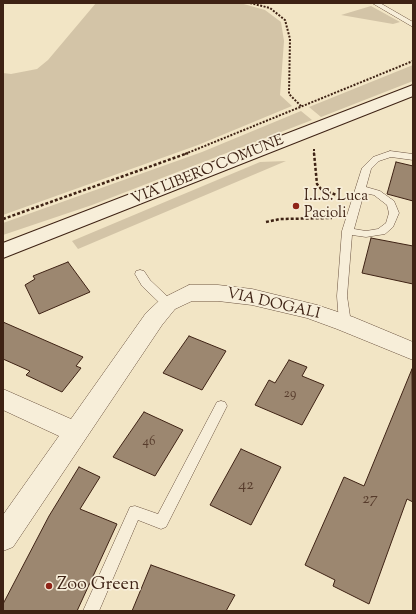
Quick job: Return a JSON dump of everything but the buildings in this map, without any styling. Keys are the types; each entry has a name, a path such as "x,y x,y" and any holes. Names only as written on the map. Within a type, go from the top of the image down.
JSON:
{"main road":[{"name":"VIA LIBERO COMUNE","path":"3,251 413,90"}],"street":[{"name":"VIA DOGALI","path":"3,538 154,319 168,304 189,293 218,293 252,297 288,306 345,323 413,351"},
{"path":"3,399 75,432"}],"lane":[{"path":"375,3 413,25"},
{"path":"345,323 342,296 346,238 367,168 376,159 390,154 413,157"},
{"path":"347,232 366,234 381,232 390,225 394,213 391,203 377,193 360,190"},
{"path":"140,274 146,283 168,304"},
{"path":"91,611 135,512 161,522 221,406"}],"path":[{"path":"250,3 270,8 285,20 290,39 289,94 301,106"},
{"path":"3,219 202,148 413,61"},
{"path":"314,149 317,184 321,188 330,192 357,200"},
{"path":"266,222 280,219 331,218"}],"shaded area":[{"path":"96,3 240,3 265,10 281,22 284,41 280,95 292,106 198,145 3,215 3,73 11,74 37,69 48,60"},
{"path":"371,6 400,22 393,24 341,15"},
{"path":"413,65 413,81 321,117 309,107"},
{"path":"301,111 312,120 92,205 3,235 3,223 202,152"},
{"path":"286,161 78,249 72,241 260,162"}],"place":[{"name":"I.I.S. Luca Pacioli","path":"296,206"},
{"name":"Zoo Green","path":"49,586"}]}
